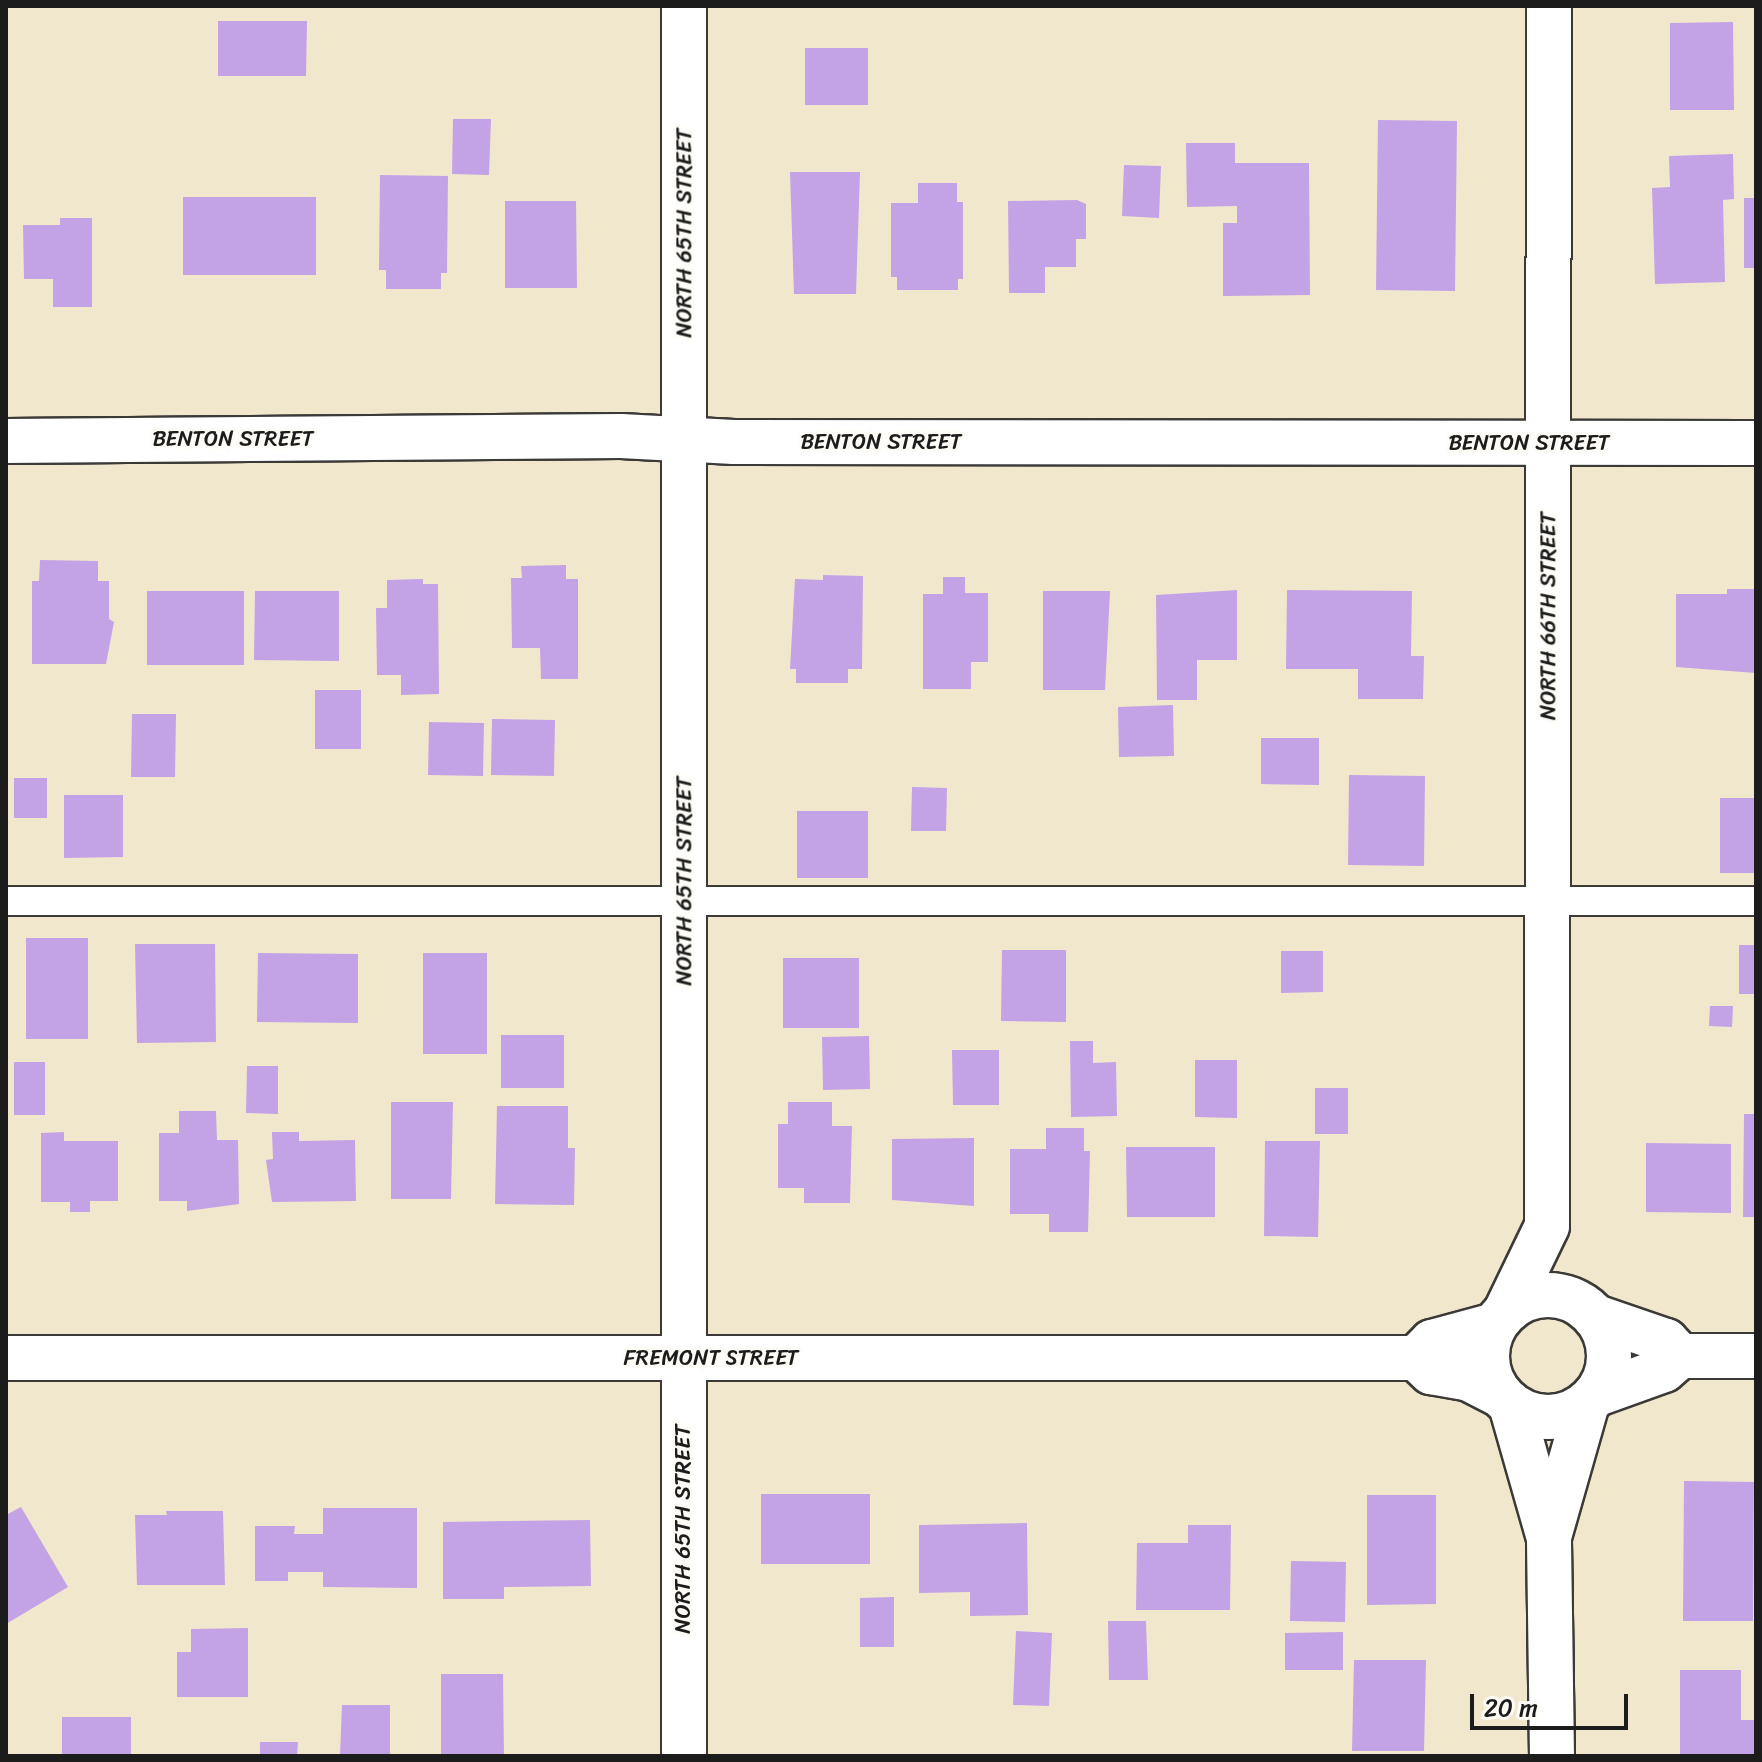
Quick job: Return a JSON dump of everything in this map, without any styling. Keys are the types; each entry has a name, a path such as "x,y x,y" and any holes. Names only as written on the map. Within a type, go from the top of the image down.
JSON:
{"street":[{"name":"NORTH 65TH STREET","path":"684,6 684,1756"},
{"name":"NORTH 66TH STREET","path":"1501,1318 1547,1226 1549,6"},
{"name":"BENTON STREET","path":"6,441 683,437 734,442 1756,443"},
{"name":"NORTH 66TH STREET","path":"1547,1226 1591,1312"},
{"path":"1416,1358 1432,1342 1501,1318 1535,1296 1569,1298 1591,1312 1666,1341 1680,1356"},
{"path":"1549,1537 1592,1399 1610,1354 1591,1312"},
{"path":"1501,1318 1487,1355 1506,1400 1549,1537 1552,1756"},
{"path":"1506,1400 1552,1417 1664,1370 1680,1356 1756,1356"},
{"name":"FREMONT STREET","path":"6,1358 1416,1358 1431,1372 1469,1379 1506,1400"}],"lane":[{"path":"6,901 1756,901"}],"building":[{"path":"218,21 307,21 306,76 218,76"},
{"path":"1733,22 1734,110 1670,110 1670,23"},
{"path":"805,48 868,48 868,105 805,105"},
{"path":"453,119 491,119 489,175 452,174"},
{"path":"1378,120 1457,121 1455,291 1376,290"},
{"path":"1186,143 1235,143 1235,163 1309,163 1310,295 1223,296 1223,223 1237,223 1237,206 1187,207"},
{"path":"1733,154 1734,199 1723,200 1725,282 1655,284 1652,188 1670,187 1669,156"},
{"path":"1124,165 1161,166 1159,218 1122,216"},
{"path":"790,172 860,172 856,294 794,294"},
{"path":"380,175 448,176 447,273 441,273 441,289 386,289 386,270 379,270"},
{"path":"918,183 957,183 957,202 963,202 963,279 958,279 958,290 897,290 897,277 891,277 891,203 918,203"},
{"path":"183,197 316,197 316,275 183,275"},
{"path":"1744,198 1756,198 1756,268 1744,268"},
{"path":"1077,200 1086,204 1086,239 1076,239 1076,267 1045,267 1045,293 1009,293 1008,201"},
{"path":"505,201 576,201 577,288 505,288"},
{"path":"60,218 92,218 92,307 53,307 53,279 24,279 23,225 60,225"},
{"path":"40,560 98,561 98,581 109,581 109,619 114,622 106,664 32,664 32,581 39,581"},
{"path":"566,565 566,579 578,579 578,679 541,679 540,648 512,648 511,578 522,578 521,566"},
{"path":"823,575 863,576 862,669 848,669 848,683 796,683 796,669 790,669 795,579 823,580"},
{"path":"943,577 965,577 965,593 988,593 988,662 971,662 971,689 923,689 923,594 943,594"},
{"path":"423,579 423,584 438,584 439,694 401,695 401,675 377,675 376,608 387,608 387,580"},
{"path":"1727,589 1756,589 1756,673 1676,667 1676,594 1727,594"},
{"path":"1237,590 1237,660 1197,660 1197,700 1157,700 1156,595"},
{"path":"1287,590 1412,591 1411,656 1424,656 1423,699 1358,699 1358,669 1286,669"},
{"path":"147,591 244,591 244,665 147,665"},
{"path":"255,591 339,591 339,661 254,660"},
{"path":"1043,591 1110,591 1105,690 1043,690"},
{"path":"315,690 361,690 361,749 315,749"},
{"path":"1173,705 1174,756 1119,757 1118,707"},
{"path":"132,714 176,714 175,777 131,777"},
{"path":"492,719 555,720 554,776 491,775"},
{"path":"429,722 484,723 483,776 428,775"},
{"path":"1261,738 1319,738 1319,785 1261,784"},
{"path":"1349,775 1425,776 1424,866 1348,865"},
{"path":"14,778 47,778 47,818 14,818"},
{"path":"912,787 947,788 946,831 911,831"},
{"path":"64,795 123,795 123,857 64,858"},
{"path":"1720,798 1756,798 1756,873 1720,873"},
{"path":"797,811 868,811 868,878 797,878"},
{"path":"26,938 88,938 88,1039 26,1039"},
{"path":"135,944 215,944 216,1042 137,1043"},
{"path":"1739,945 1756,945 1756,994 1739,994"},
{"path":"1002,950 1066,950 1066,1022 1001,1021"},
{"path":"1281,951 1323,951 1323,992 1281,993"},
{"path":"258,953 358,954 358,1023 257,1022"},
{"path":"423,953 487,953 487,1054 423,1054"},
{"path":"783,958 859,958 859,1028 783,1028"},
{"path":"1710,1006 1733,1006 1732,1027 1709,1026"},
{"path":"501,1035 564,1035 564,1088 501,1088"},
{"path":"869,1036 870,1089 823,1090 822,1037"},
{"path":"1070,1041 1093,1041 1093,1063 1116,1062 1117,1116 1071,1117"},
{"path":"952,1050 999,1050 999,1105 953,1105"},
{"path":"1195,1060 1237,1060 1237,1118 1195,1117"},
{"path":"14,1062 45,1062 45,1115 14,1115"},
{"path":"247,1066 278,1066 278,1114 246,1113"},
{"path":"1315,1088 1348,1088 1348,1134 1315,1134"},
{"path":"391,1102 453,1102 451,1199 391,1199"},
{"path":"788,1102 832,1102 832,1126 852,1126 850,1203 804,1203 804,1188 778,1188 778,1124 788,1124"},
{"path":"497,1106 568,1106 568,1148 575,1148 574,1205 495,1204"},
{"path":"179,1111 216,1111 217,1140 238,1140 239,1204 187,1211 187,1201 159,1201 159,1133 179,1133"},
{"path":"1744,1114 1756,1114 1756,1217 1743,1217"},
{"path":"1046,1128 1084,1128 1084,1151 1090,1151 1088,1232 1049,1232 1049,1214 1010,1214 1010,1149 1046,1149"},
{"path":"64,1132 64,1141 118,1141 118,1201 90,1201 90,1212 70,1212 70,1202 41,1202 41,1133"},
{"path":"272,1132 299,1132 299,1141 355,1140 356,1201 272,1202 266,1160 273,1159"},
{"path":"974,1138 974,1206 892,1200 892,1139"},
{"path":"1265,1141 1320,1141 1318,1237 1264,1236"},
{"path":"1646,1143 1731,1144 1731,1213 1646,1212"},
{"path":"1126,1147 1215,1147 1215,1217 1127,1217"},
{"path":"1684,1481 1754,1482 1753,1621 1683,1621"},
{"path":"761,1494 870,1494 870,1564 761,1564"},
{"path":"1367,1495 1436,1495 1436,1604 1367,1605"},
{"path":"21,1507 68,1587 6,1624 6,1515"},
{"path":"323,1508 417,1508 417,1588 323,1587 323,1572 288,1572 288,1581 255,1581 255,1526 295,1526 294,1534 323,1534"},
{"path":"166,1511 223,1511 225,1585 137,1585 135,1515 167,1515"},
{"path":"590,1520 591,1586 504,1587 504,1599 443,1599 443,1522"},
{"path":"1027,1523 1028,1615 970,1616 970,1592 919,1593 919,1525"},
{"path":"1188,1525 1231,1525 1230,1610 1136,1610 1137,1543 1188,1543"},
{"path":"1291,1561 1346,1562 1345,1622 1290,1621"},
{"path":"894,1597 894,1647 860,1647 860,1598"},
{"path":"1108,1621 1146,1621 1148,1680 1109,1680"},
{"path":"248,1628 248,1697 177,1697 177,1652 191,1652 191,1629"},
{"path":"1016,1631 1052,1633 1049,1706 1013,1705"},
{"path":"1343,1632 1343,1670 1285,1670 1285,1633"},
{"path":"1354,1660 1426,1660 1424,1751 1352,1751"},
{"path":"1680,1670 1741,1670 1741,1720 1756,1720 1756,1756 1680,1756"},
{"path":"441,1674 503,1674 504,1756 441,1756"},
{"path":"342,1705 390,1705 390,1756 340,1756"},
{"path":"62,1717 131,1717 131,1756 62,1756"},
{"path":"260,1742 298,1742 297,1756 260,1756"}]}
